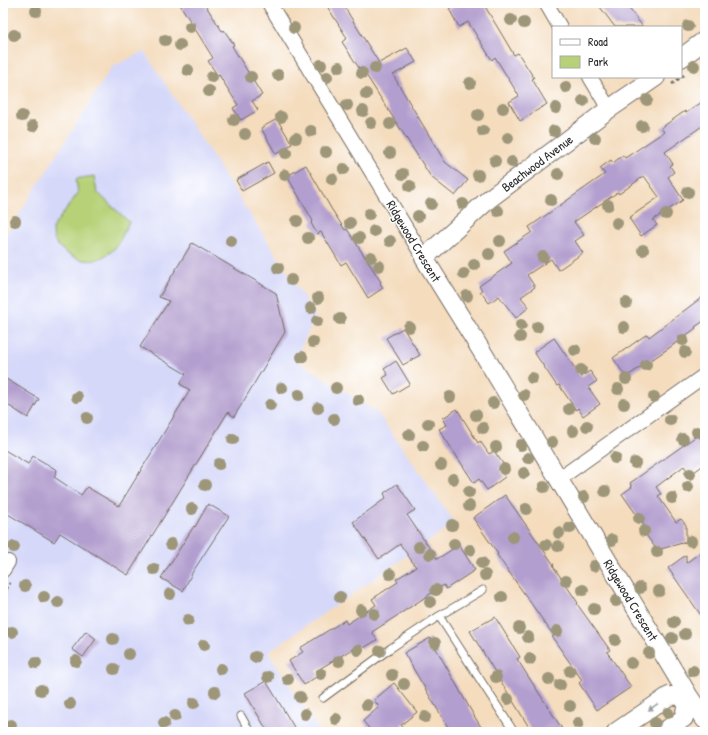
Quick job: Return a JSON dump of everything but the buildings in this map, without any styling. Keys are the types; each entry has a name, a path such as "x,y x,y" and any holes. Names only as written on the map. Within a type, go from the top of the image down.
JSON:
{"street":[{"name":"Ridgewood Crescent","path":"269,3 486,358 688,695 705,720"},
{"path":"546,3 559,26"},
{"path":"683,66 705,40"},
{"path":"591,78 609,109"},
{"name":"Beachwood Avenue","path":"424,258 489,199 609,109 664,80"},
{"path":"559,479 705,375"},
{"path":"616,732 669,696 688,695 684,718 663,732"}],"lane":[{"path":"323,698 439,616 483,590"},
{"path":"439,616 514,732"},
{"path":"241,716 250,732"}],"path":[{"path":"3,595 11,581"},
{"path":"3,728 10,732"}],"shaded area":[{"path":"144,51 316,316 295,359 377,412 455,523 268,652 320,732 28,732 3,716 3,240 112,67"}],"green space":[{"path":"94,176 97,192 129,222 119,242 112,251 98,259 86,260 73,256 61,249 54,239 53,227 78,193 76,179"}]}
